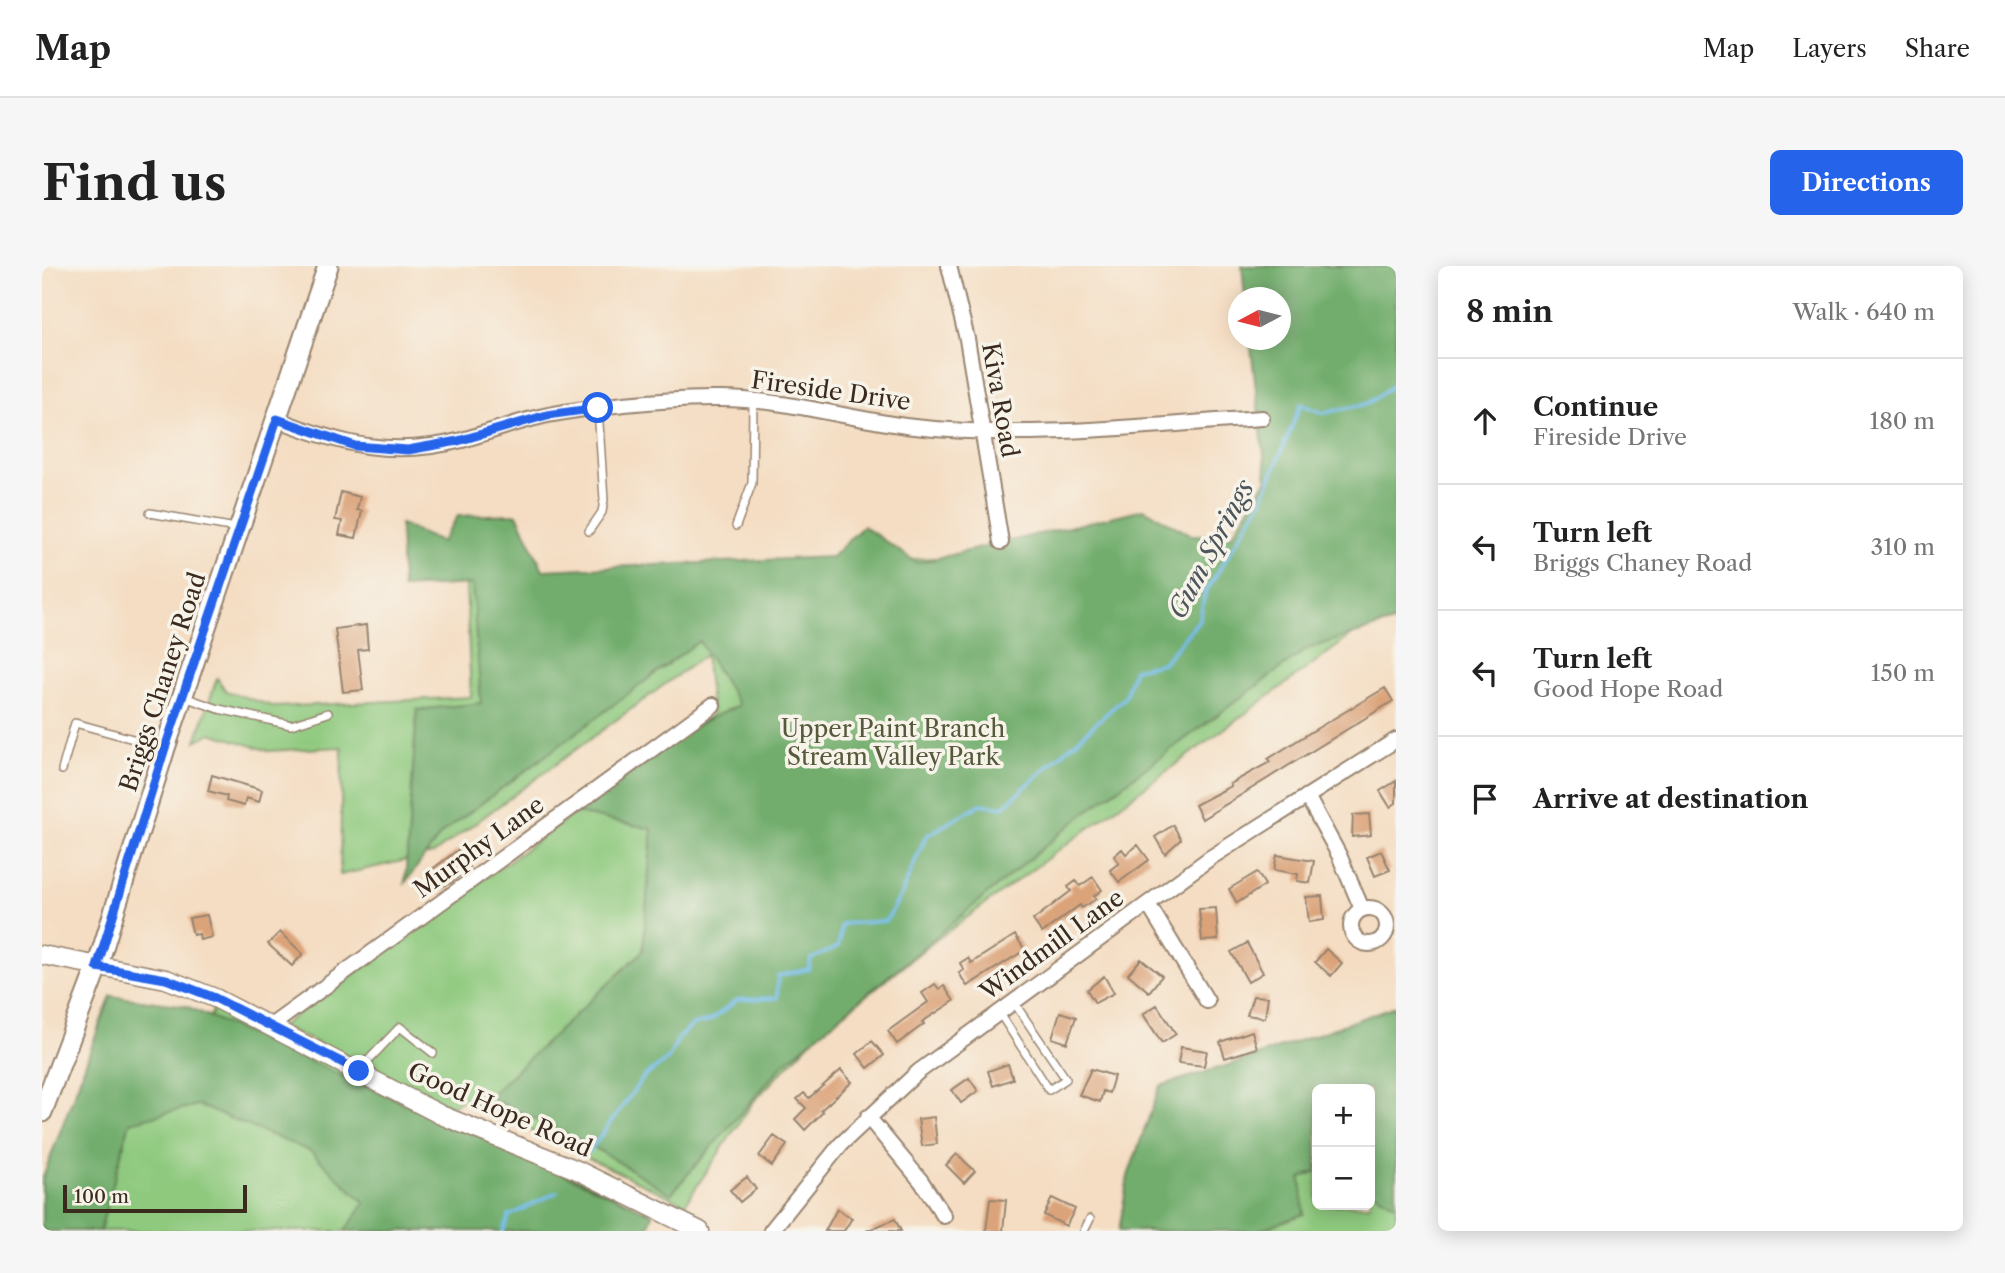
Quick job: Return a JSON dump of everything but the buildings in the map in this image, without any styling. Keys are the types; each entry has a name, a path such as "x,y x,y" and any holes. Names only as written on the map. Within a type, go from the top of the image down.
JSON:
{"main road":[{"name":"Briggs Chaney Road","path":"42,1112 97,967 165,748 328,266"}],"street":[{"name":"Kiva Road","path":"949,266 967,339 1001,542"},
{"name":"Fireside Drive","path":"277,419 355,446 408,450 458,441 547,415 713,399 791,404 913,427 983,432 1262,418"},
{"name":"Murphy Lane","path":"272,1025 713,705"},
{"name":"Windmill Lane","path":"771,1231 812,1178 868,1117 918,1072 1210,858 1396,740"},
{"path":"1307,796 1339,855 1362,909"},
{"path":"1148,904 1208,1001"},
{"name":"Good Hope Road","path":"42,955 166,979 272,1025 440,1115 577,1170 700,1231"},
{"path":"868,1117 921,1181 944,1216"}],"lane":[{"path":"736,526 752,483 753,401"},
{"path":"589,531 602,512 604,500 598,408"},
{"path":"150,513 240,529"},
{"path":"183,696 219,709 291,725 328,713"},
{"path":"62,770 75,723 165,748"},
{"path":"999,1012 1049,1090 1066,1079 1013,1001"},
{"path":"359,1071 400,1027 433,1053"},
{"path":"1084,1231 1090,1219"}],"green space":[{"name":"Upper Paint Branch Stream Valley Park","path":"1242,266 1396,266 1396,621 1307,649 1086,812 784,1063 671,1194 595,1148 488,1097 643,951 652,829 576,813 700,723 739,705 699,641 442,833 405,883 417,710 481,703 472,584 402,588 400,524 441,542 458,516 517,514 543,570 832,557 863,526 917,563 1144,509 1191,535 1232,535 1267,479 1251,350 1291,350 1291,287 1244,287"},
{"name":"Upper Paint Branch Stream Valley Park","path":"1396,266 1396,603 932,943 817,1035 753,1102 685,1204 464,1099 452,1106 445,1104 281,1026 712,714 705,655 433,854 340,875 342,747 269,751 211,733 196,741 217,678 226,691 275,707 471,697 466,583 1273,540 1278,350 1291,350 1291,295"},
{"path":"111,996 186,1006 653,1214 647,1231 345,1231 365,1203 310,1151 197,1105 130,1122 100,1231 42,1231 42,1180"},
{"path":"133,1002 204,1034 215,1004 632,1204 621,1231 42,1231 42,1183 105,1010"},
{"path":"1396,1006 1396,1205 1375,1193 1375,1084 1312,1084 1312,1173 1301,1178 1304,1214 1256,1231 1119,1231 1128,1176 1160,1086 1248,1059"},
{"path":"1312,1173 1312,1210 1375,1210 1375,1193 1396,1205 1396,1231 1256,1231 1272,1226 1301,1178"}],"waterway":[{"name":"Gum Springs","path":"589,1152 644,1077 668,1059 679,1037 693,1025 710,1021 737,1000 777,998 778,976 809,969 811,959 838,947 842,924 886,921 900,897 926,836 981,804 1003,807 1125,697 1134,669 1163,663 1200,619 1205,593 1261,502 1301,404 1323,413 1367,404 1396,383"},
{"name":"Gum Springs","path":"503,1231 509,1216 557,1192"}],"route":[{"path":"359,1071 215,998 166,979 97,967 165,748 277,419 355,446 408,450 458,441 547,415 598,408"}]}
